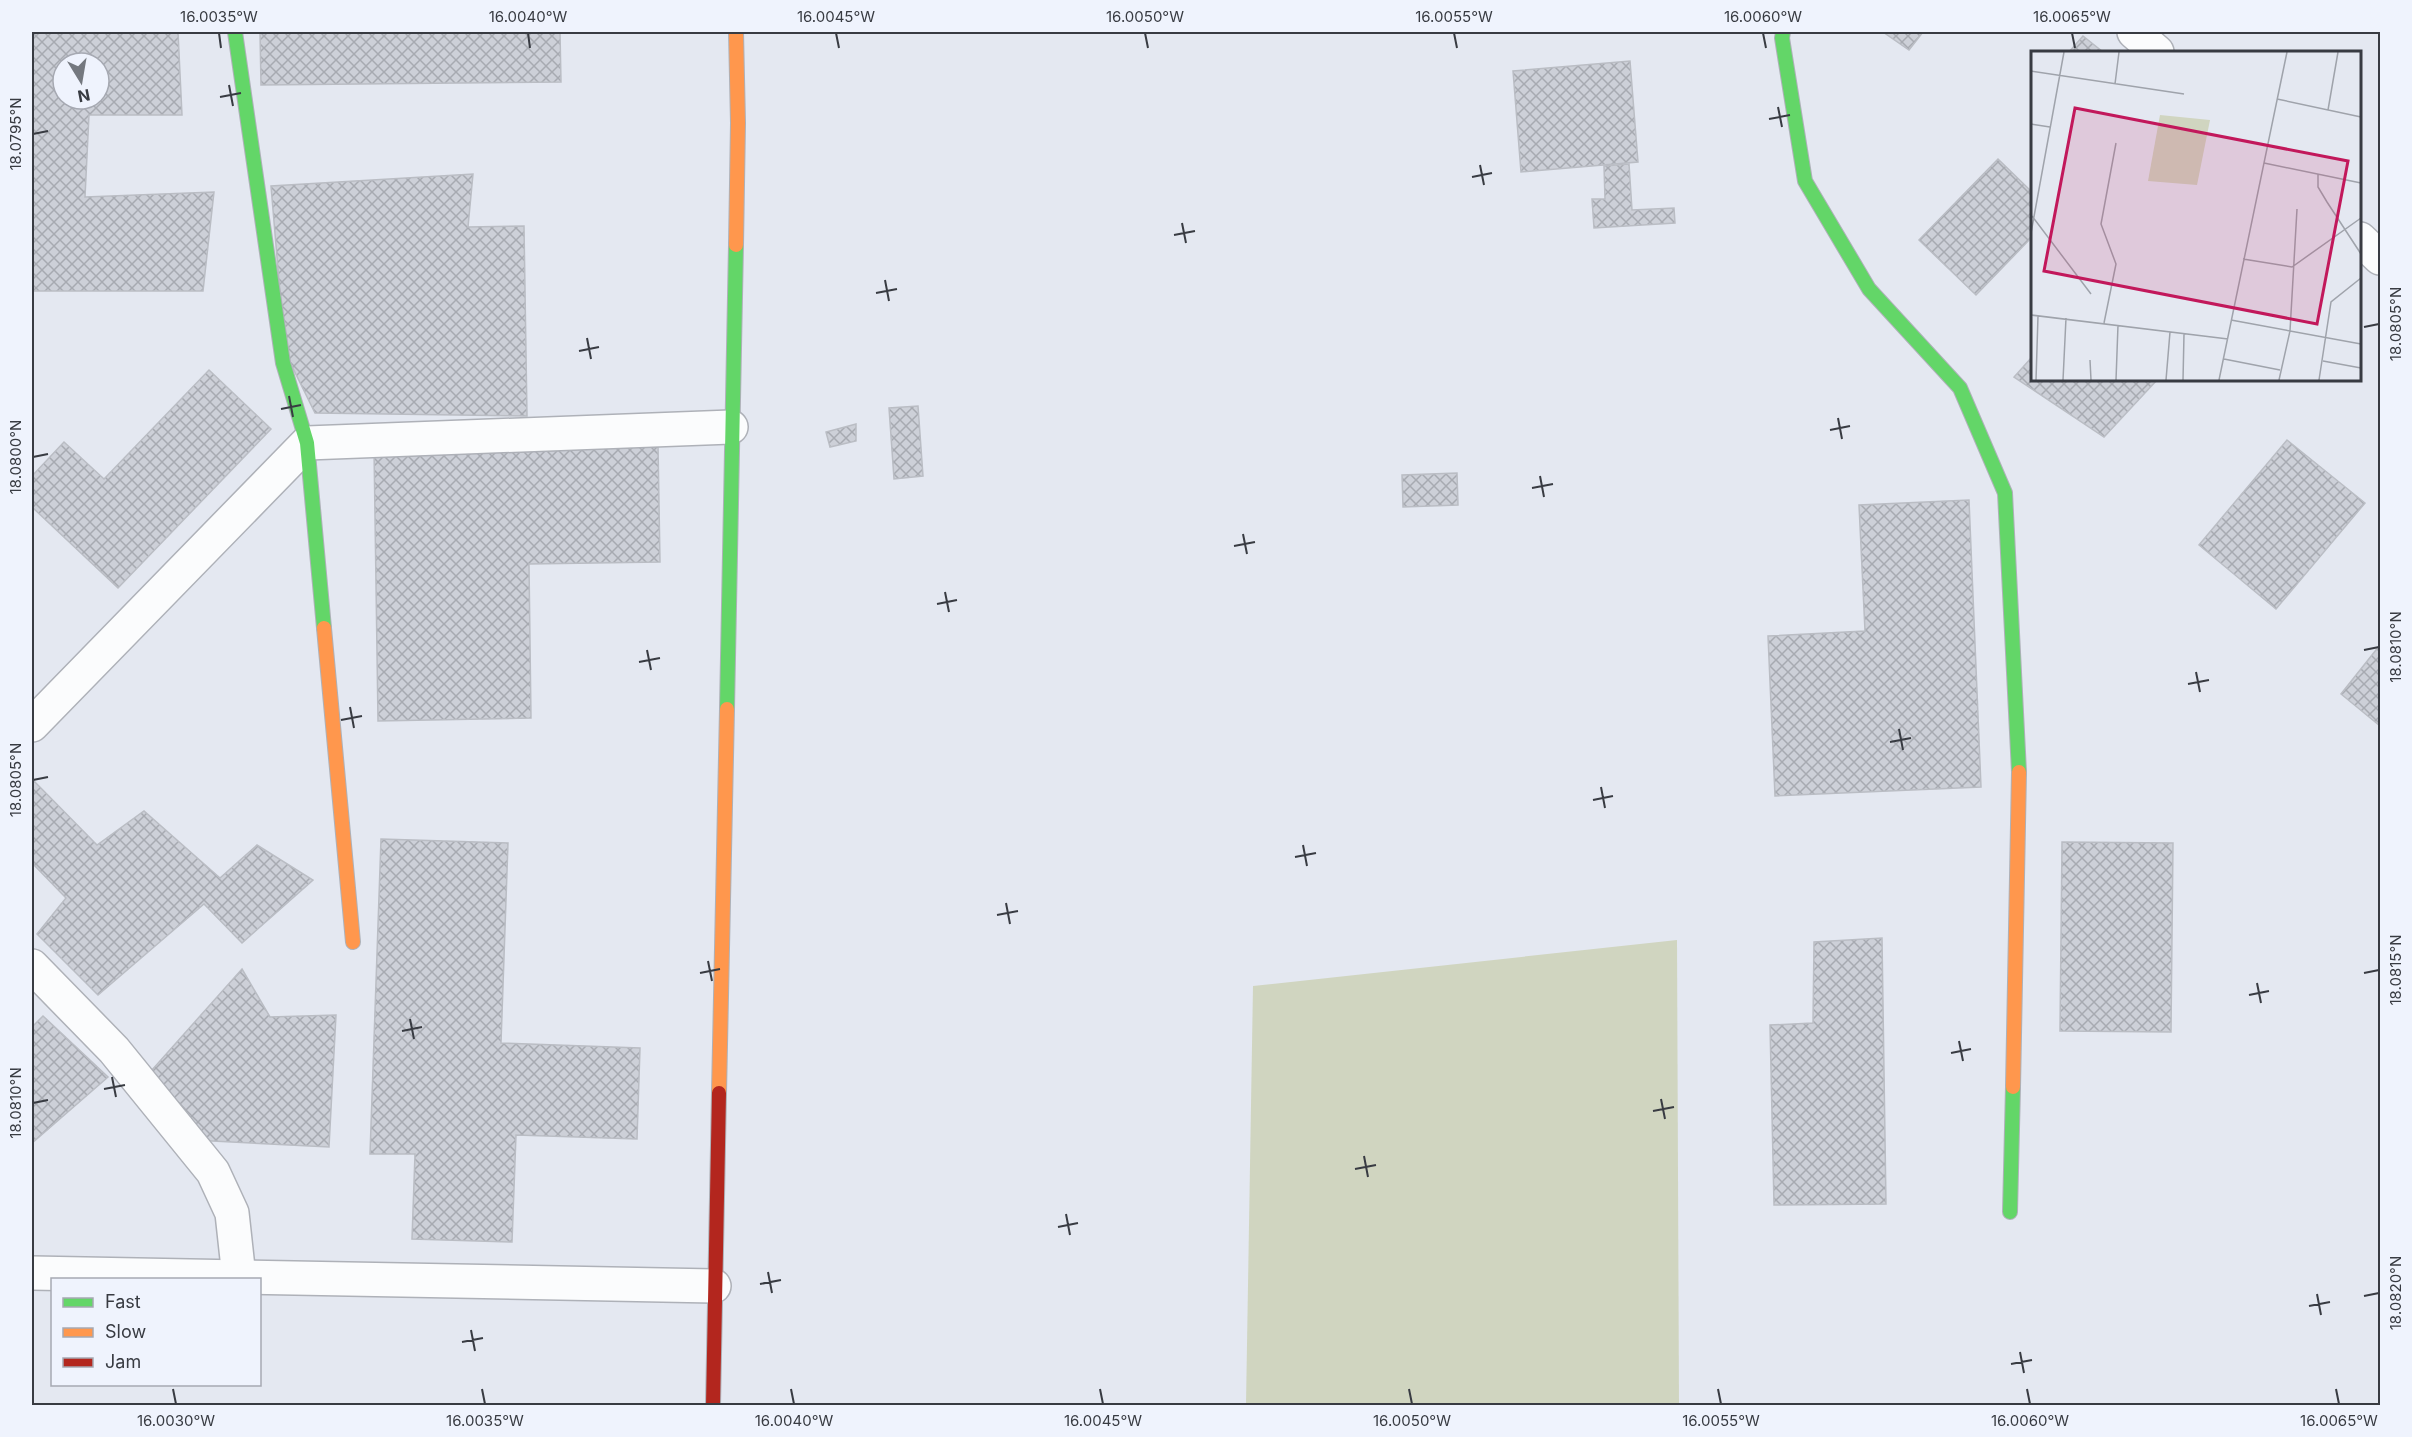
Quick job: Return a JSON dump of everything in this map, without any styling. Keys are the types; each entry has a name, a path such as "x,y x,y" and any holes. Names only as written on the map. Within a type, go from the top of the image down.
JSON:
{"street":[{"path":"235,32 283,363 307,444 353,942"},
{"path":"713,1406 738,123 736,32"},
{"path":"1783,32 1782,39 1805,181 1869,289 1960,388 2005,493 2020,784 2010,1212"},
{"path":"2134,32 2156,51"},
{"path":"2361,240 2380,258"},
{"path":"32,725 307,444 731,427"},
{"path":"32,966 114,1050 213,1172 232,1213 239,1277"},
{"path":"32,1274 714,1286"}],"green space":[{"path":"1677,940 1679,1405 1246,1405 1253,986"}],"building":[{"path":"32,32 178,32 182,115 89,115 85,197 214,192 203,291 32,291"},
{"path":"260,32 560,32 561,82 261,85"},
{"path":"1883,32 1923,32 1909,50"},
{"path":"2083,36 2102,51 2070,51"},
{"path":"1630,61 1638,162 1521,172 1513,71"},
{"path":"1998,159 2031,191 2031,238 1976,295 1919,240"},
{"path":"1629,164 1632,210 1674,208 1675,223 1594,228 1592,199 1605,199 1604,166"},
{"path":"473,174 468,227 524,226 527,416 315,413 285,352 271,186"},
{"path":"2031,358 2031,381 2156,381 2104,437 2014,377"},
{"path":"209,370 271,429 118,588 32,507 32,476 64,442 104,479"},
{"path":"918,406 923,476 894,479 889,408"},
{"path":"856,424 856,441 830,447 826,432"},
{"path":"2287,440 2365,503 2276,609 2199,545"},
{"path":"658,444 660,562 529,564 531,718 378,721 374,449"},
{"path":"1457,473 1458,505 1403,507 1402,475"},
{"path":"1969,500 1981,787 1775,796 1768,636 1865,631 1859,505"},
{"path":"2380,645 2380,726 2341,694"},
{"path":"32,779 97,845 144,811 220,878 257,845 313,880 242,943 204,904 98,995 37,934 66,898 32,863"},
{"path":"381,839 508,843 501,1043 640,1048 637,1139 516,1135 512,1242 412,1239 415,1154 370,1154"},
{"path":"2062,842 2173,843 2171,1032 2060,1031"},
{"path":"1882,938 1886,1204 1774,1205 1770,1025 1813,1023 1814,942"},
{"path":"242,969 270,1017 336,1015 329,1147 193,1140 151,1071"},
{"path":"43,1016 108,1077 32,1143 32,1027"}],"traffic: fast":[{"path":"235,32 283,363 307,443 324,628"},
{"path":"1783,32 1782,38 1805,181 1869,289 1960,388 2005,493 2019,772"},
{"path":"727,709 736,245"},
{"path":"2010,1212 2013,1087"}],"traffic: slow":[{"path":"736,32 738,123 736,245"},
{"path":"324,628 353,942"},
{"path":"719,1093 727,709"},
{"path":"2013,1087 2019,772"}],"traffic: jam":[{"path":"713,1406 719,1093"}]}
